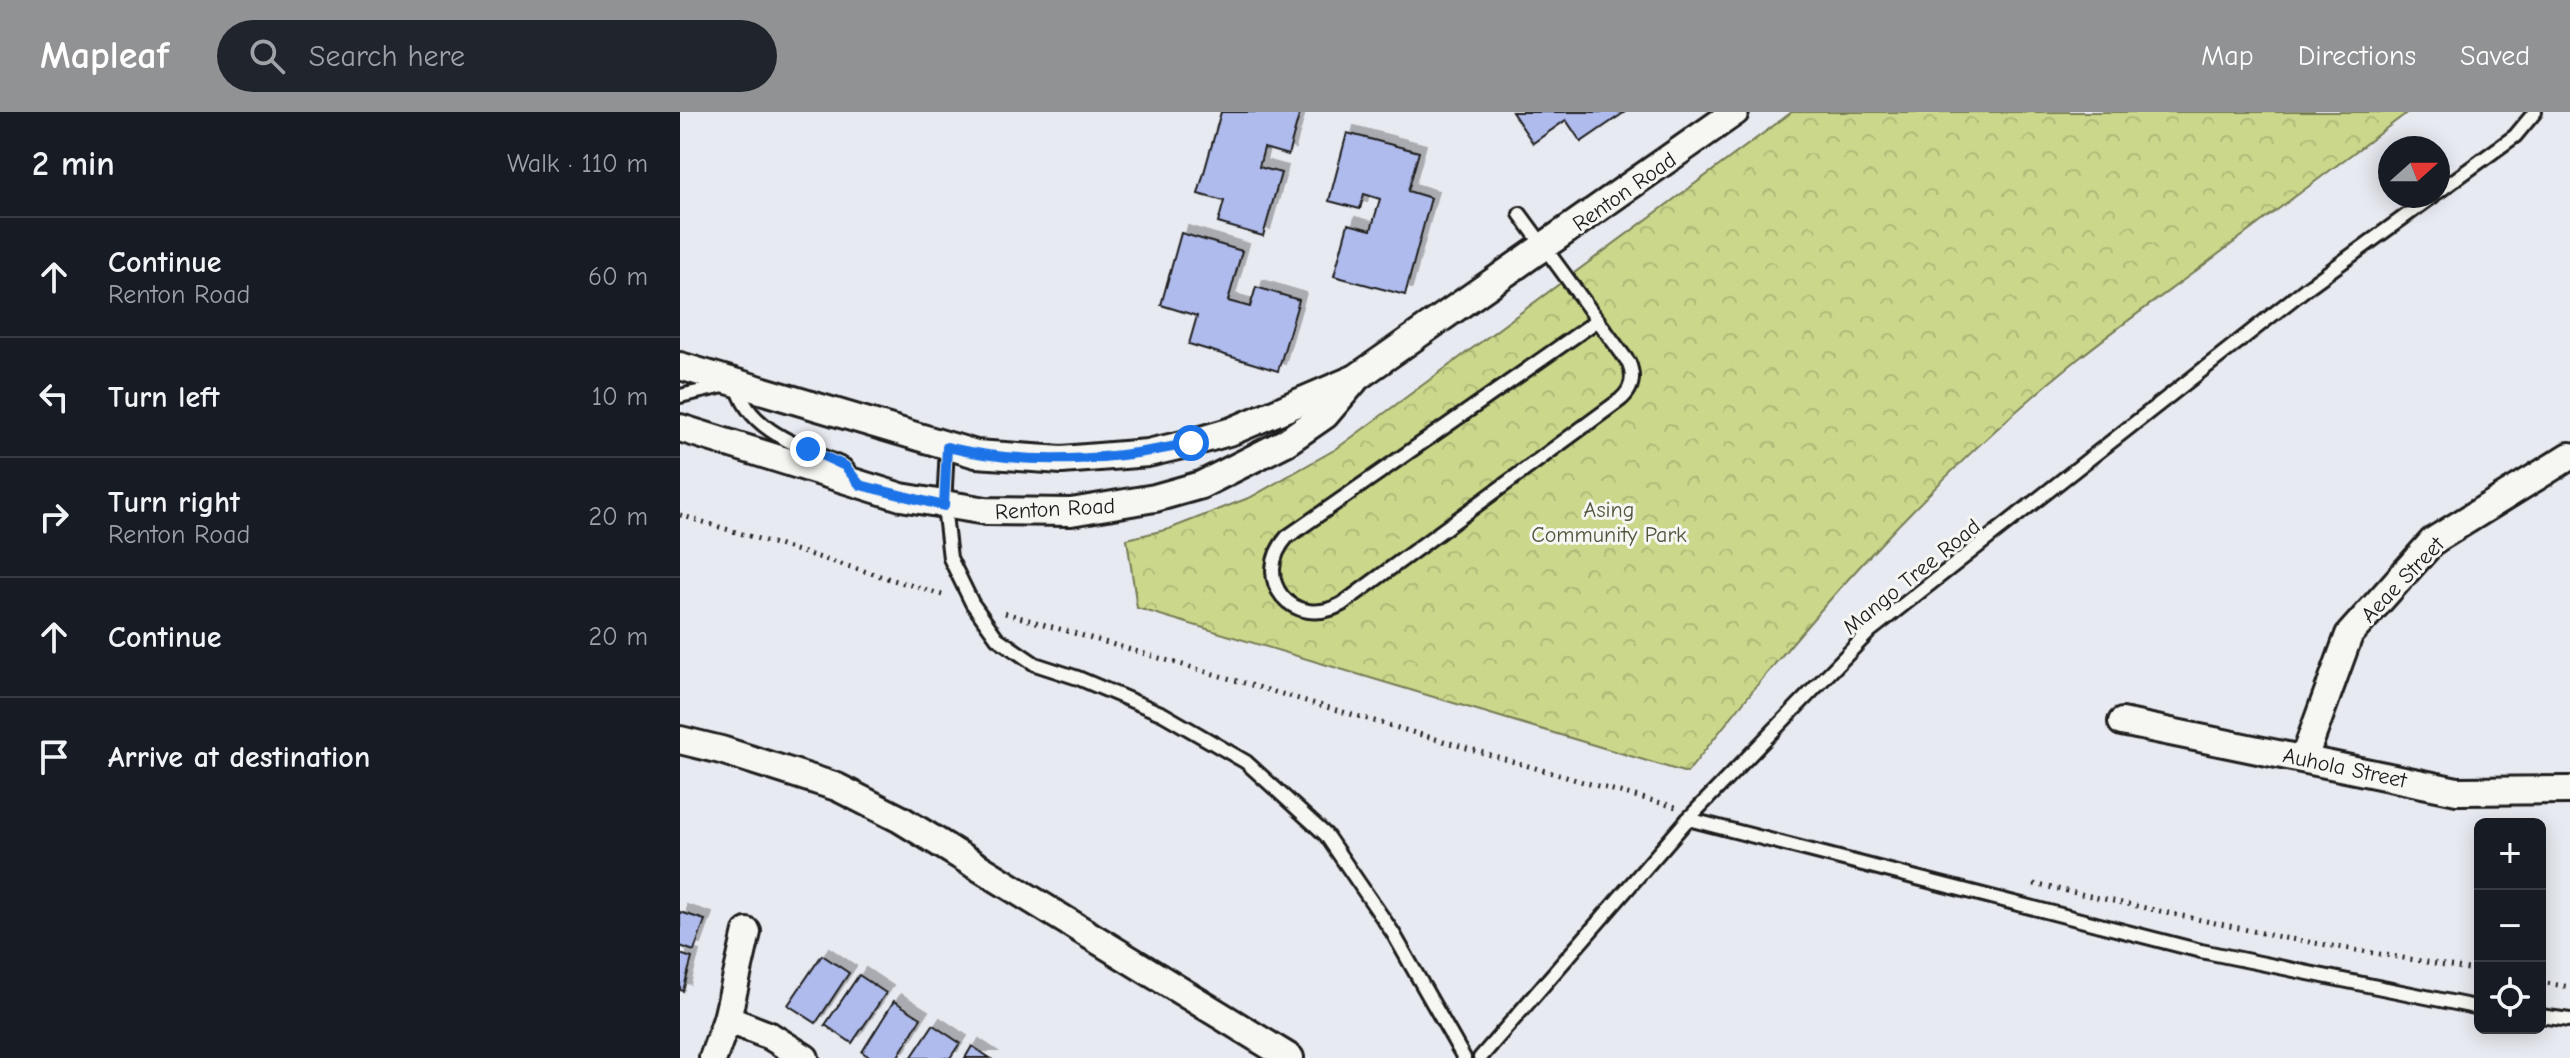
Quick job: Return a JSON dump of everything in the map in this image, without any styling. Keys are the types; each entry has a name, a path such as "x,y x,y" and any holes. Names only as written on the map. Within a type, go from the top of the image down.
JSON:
{"street":[{"name":"Renton Road","path":"680,366 976,454 1062,460 1148,453 1232,431 1356,378 1735,112"},
{"name":"Renton Road","path":"680,428 860,485 944,506 986,511 1071,512 1155,498 1201,485 1286,442 1325,415 1356,378"},
{"name":"Aeae Street","path":"2304,758 2349,635 2433,541 2570,456"},
{"name":"Auhola Street","path":"2122,722 2457,791 2570,790"},
{"path":"680,740 837,787 900,819 1290,1058"},
{"path":"713,1058 727,1019 747,932"},
{"path":"727,1019 770,1036 805,1058"}],"lane":[{"path":"2450,183 2515,136 2535,112"},
{"name":"Mango Tree Road","path":"1480,1058 1692,815 1870,631 2308,287 2417,208"},
{"path":"1520,214 1545,247 1598,320 1629,363 1631,387 1626,395 1342,604 1319,613 1295,607 1284,600 1272,568 1287,537 1598,320"},
{"path":"680,396 737,383 739,395 761,425 845,466 860,485"},
{"path":"947,447 944,506 950,558 972,603 997,638 1035,664 1078,678 1163,714 1246,762 1326,835 1393,933 1464,1058"},
{"path":"1692,815 2201,951 2474,1007"},
{"path":"2546,1017 2570,1020"}],"path":[{"path":"680,515 1692,815"},
{"path":"2021,882 2285,938 2474,970"},
{"path":"2546,983 2570,987"}],"green space":[{"name":"Asing Community Park","path":"1792,112 2408,112 2092,348 1971,453 1822,608 1687,773 1137,608 1127,539 1169,529 1251,497 1336,449"}],"building":[{"path":"1221,112 1300,112 1288,155 1264,148 1259,167 1281,173 1263,236 1218,223 1224,201 1198,194"},
{"path":"1512,112 1625,112 1581,142 1566,120 1533,143"},
{"path":"1347,133 1419,152 1408,191 1431,198 1405,295 1334,276 1348,224 1371,230 1380,199 1364,194 1360,209 1329,201"},
{"path":"1181,233 1242,251 1228,301 1250,307 1256,287 1299,300 1278,371 1189,344 1197,316 1161,305"},
{"path":"680,912 705,920 694,951 680,946"},
{"path":"680,954 692,958 683,991 680,990"},
{"path":"822,955 849,973 816,1023 788,1005"},
{"path":"859,975 886,993 852,1043 825,1025"},
{"path":"894,1001 921,1018 897,1058 871,1058 862,1052"},
{"path":"933,1025 960,1043 950,1058 911,1058"},
{"path":"972,1046 990,1058 965,1058"}],"route":[{"path":"808,449 845,466 860,485 944,506 947,447 1019,459 1062,460 1148,453 1191,443"}]}
